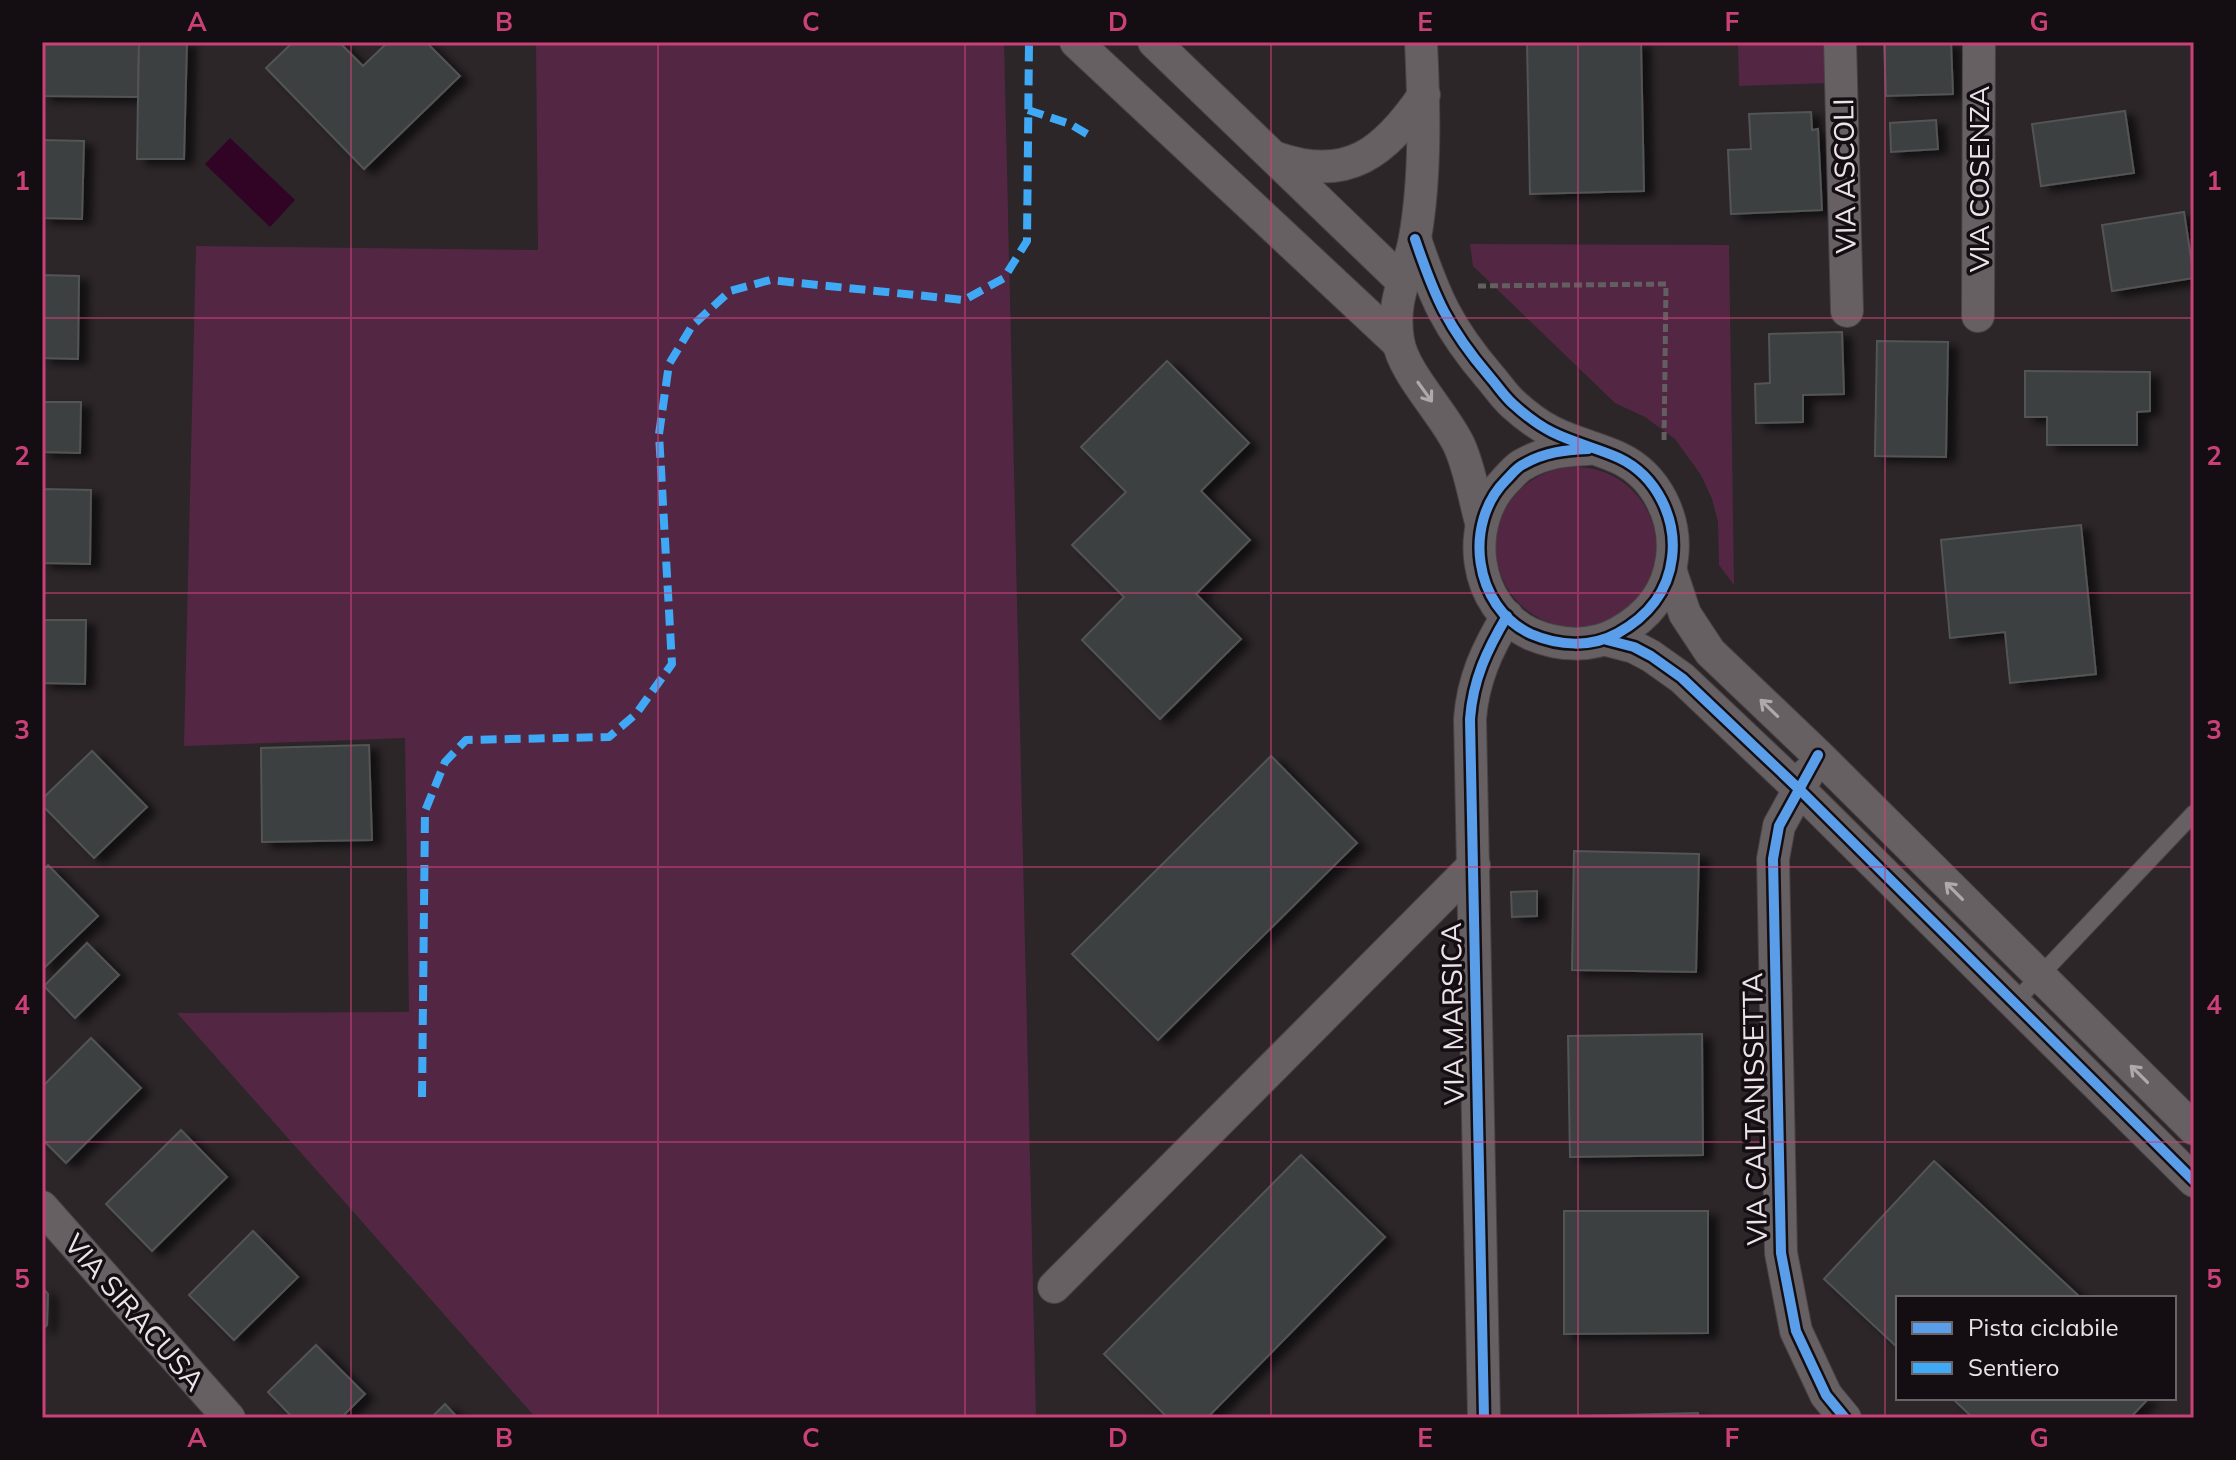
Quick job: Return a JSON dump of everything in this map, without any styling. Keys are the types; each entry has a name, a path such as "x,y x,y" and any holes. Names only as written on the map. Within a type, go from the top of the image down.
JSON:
{"street":[{"path":"1076,42 1398,343 1418,384 1443,416 1460,447 1481,522"},
{"path":"1398,343 1396,304 1415,239 1424,95 1421,42"},
{"name":"VIA ASCOLI","path":"1840,42 1847,311"},
{"name":"VIA COSENZA","path":"1978,316 1979,42"},
{"path":"1122,87 1157,45 1403,282"},
{"path":"1274,156 1310,168 1351,163 1394,134 1424,95"},
{"path":"1415,239 1433,294 1459,341 1511,402 1548,431 1588,449 1621,459 1648,480 1666,508 1674,540 1671,572 1659,599 1635,624 1607,640 1581,644 1554,642 1529,633 1507,616 1487,589 1478,556 1481,522 1496,490 1522,465 1554,451 1588,449"},
{"path":"1671,572 1685,614 1710,652 1818,755 2194,1129"},
{"name":"VIA MARSICA","path":"1484,1418 1472,700 1480,664 1507,616"},
{"path":"1607,640 1634,647 1667,666 1799,789 2194,1181"},
{"name":"VIA CALTANISSETTA","path":"1818,755 1779,826 1773,859 1781,1253 1796,1331 1826,1395 1845,1418"},
{"path":"1054,1287 1474,865"},
{"name":"VIA SIRACUSA","path":"42,1207 229,1418"}],"lane":[{"path":"2014,1003 2194,813"}],"path":[{"path":"1478,286 1666,284 1664,444"}],"shaded area":[{"path":"536,42 1004,42 1036,1418 536,1418 177,1013 409,1012 405,738 184,746 196,246 538,250"},
{"path":"1738,42 1827,42 1828,83 1739,86"},
{"path":"230,138 295,200 270,227 205,164"},
{"path":"1470,244 1729,245 1734,585 1719,565 1718,522 1712,499 1701,475 1675,439 1645,417 1615,403 1473,266"},
{"path":"1576,467 1607,473 1633,490 1650,516 1656,547 1650,578 1633,604 1607,621 1576,627 1545,621 1519,604 1502,578 1496,547 1502,516 1519,490 1545,473"}],"building":[{"path":"42,42 139,42 138,97 42,96"},
{"path":"139,42 187,42 184,159 137,159"},
{"path":"293,42 339,42 363,66 388,42 426,42 460,76 364,169 266,68"},
{"path":"1527,42 1641,42 1644,191 1530,194"},
{"path":"1884,42 1951,42 1953,94 1886,96"},
{"path":"2125,111 2134,173 2041,186 2032,124"},
{"path":"1811,112 1812,130 1818,129 1822,210 1731,214 1728,150 1751,149 1749,114"},
{"path":"1936,120 1938,149 1891,152 1890,123"},
{"path":"42,140 84,141 82,219 42,218"},
{"path":"2184,212 2194,278 2112,291 2102,225"},
{"path":"42,275 79,276 78,359 42,358"},
{"path":"1842,332 1844,394 1803,395 1803,422 1756,423 1755,384 1770,383 1769,334"},
{"path":"1877,341 1948,342 1946,457 1875,456"},
{"path":"1167,361 1249,443 1201,491 1250,540 1196,594 1241,639 1160,719 1082,640 1124,597 1072,545 1126,492 1081,447"},
{"path":"2025,371 2150,372 2150,411 2137,412 2137,445 2047,445 2047,417 2025,417"},
{"path":"42,402 81,402 80,453 42,452"},
{"path":"42,489 91,490 90,564 42,563"},
{"path":"2081,525 2096,674 2010,683 2005,632 1950,638 1941,540"},
{"path":"42,620 86,620 85,684 42,683"},
{"path":"369,745 372,840 262,842 261,748"},
{"path":"92,751 147,807 94,858 42,805 42,799"},
{"path":"1271,756 1357,843 1158,1040 1072,954"},
{"path":"1574,851 1699,854 1696,972 1572,970"},
{"path":"48,865 98,916 42,970 42,872"},
{"path":"1537,891 1537,916 1512,917 1511,892"},
{"path":"87,943 119,975 75,1018 44,986"},
{"path":"1702,1034 1703,1155 1570,1157 1568,1036"},
{"path":"91,1038 141,1088 66,1163 42,1139 42,1087"},
{"path":"181,1130 227,1177 152,1251 106,1204"},
{"path":"1301,1155 1385,1237 1207,1418 1168,1418 1104,1354"},
{"path":"1934,1161 2079,1296 1896,1296 1896,1346 1824,1279"},
{"path":"1564,1211 1708,1211 1708,1333 1564,1334"},
{"path":"253,1231 298,1277 234,1340 189,1295"},
{"path":"42,1287 48,1294 47,1325 42,1330"},
{"path":"316,1345 365,1394 341,1418 293,1418 268,1392"},
{"path":"1954,1400 2147,1400 2130,1418 1973,1418"},
{"path":"445,1404 458,1418 431,1418"},
{"path":"1698,1413 1698,1418 1581,1418 1581,1416"}],"marked path":[{"path":"422,1097 425,811 445,762 466,740 609,737 636,714 672,664 659,434 669,364 692,326 730,291 770,280 964,300 1004,278 1027,241 1029,42"},
{"path":"1028,110 1070,124 1087,134"}],"cycle path":[{"path":"1415,239 1436,296 1453,327 1507,398 1547,429 1632,466 1654,487 1662,500 1673,543 1670,570 1661,592 1647,611 1618,633 1597,641 1564,643 1531,634 1512,621 1497,605 1486,585 1480,541 1492,498 1521,465 1547,454 1588,449"},
{"path":"1484,1418 1470,719 1482,665 1507,616"},
{"path":"1607,640 1634,647 1682,678 1799,789 2194,1181"},
{"path":"1818,755 1779,826 1773,859 1781,1253 1796,1331 1826,1395 1845,1418"}]}
